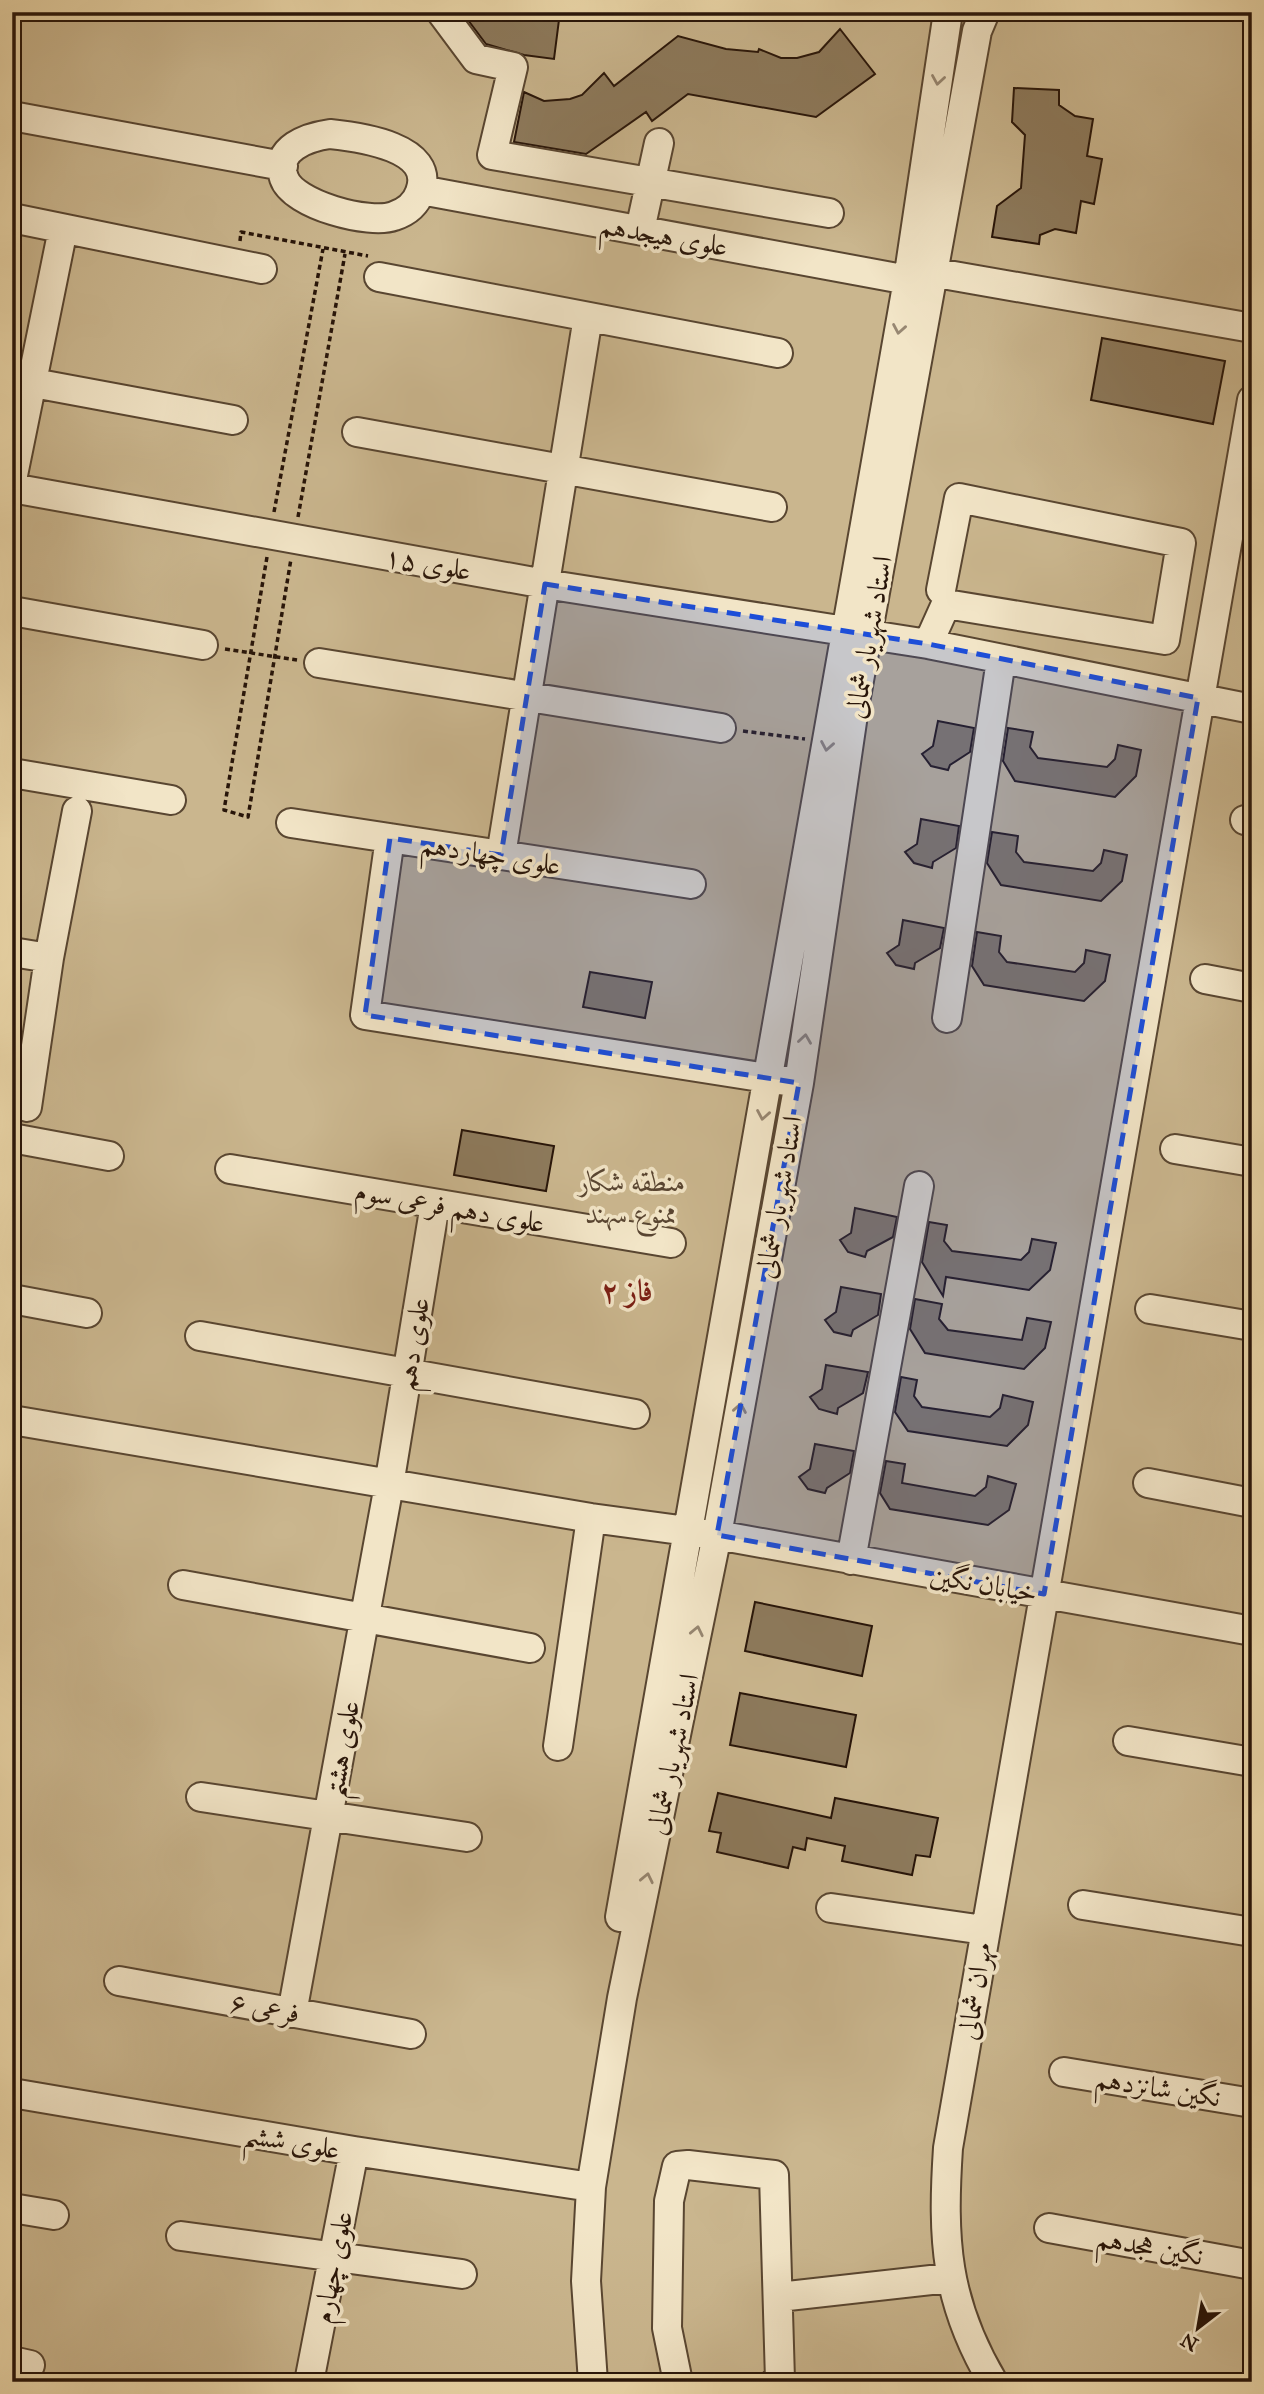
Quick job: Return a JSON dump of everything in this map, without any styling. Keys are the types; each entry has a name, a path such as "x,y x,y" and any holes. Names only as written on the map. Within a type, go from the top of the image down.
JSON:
{"street":[{"path":"441,12 476,59 513,67 492,155 830,213"},
{"name":"استاد شهریار شمالی","path":"919,276 948,12"},
{"name":"استاد شهریار شمالی","path":"593,2382 582,2186 717,1535 799,1083 857,633 919,276 977,31 985,12"},
{"path":"12,116 283,166"},
{"path":"330,134 360,137 406,153 419,166 421,190 412,207 392,218 340,212 316,206 295,194 284,178 283,166 288,150 307,137 330,134"},
{"path":"640,230 659,143"},
{"name":"علوی هیجدهم","path":"421,190 640,230 1252,328"},
{"path":"12,218 249,266"},
{"path":"12,480 22,381 63,229"},
{"path":"374,266 588,317 778,353"},
{"path":"501,855 588,317"},
{"path":"22,381 233,420"},
{"name":"مهران شمالی","path":"993,2382 974,2350 949,2278 943,2217 948,2148 1198,698 1252,400"},
{"path":"357,432 564,467 772,507"},
{"name":"علوی ۱۵","path":"12,488 545,584 928,644 1252,709"},
{"path":"928,644 946,604 1165,640 1181,543 959,498 941,590"},
{"path":"12,611 203,645"},
{"name":"استاد شهریار شمالی","path":"573,2382 569,2284 582,2186 686,1531 770,1078 828,741 857,633"},
{"path":"947,1017 1001,660"},
{"path":"319,663 721,728"},
{"path":"12,773 171,800"},
{"path":"27,1107 49,958 77,811"},
{"name":"علوی چهاردهم","path":"291,823 691,884"},
{"path":"390,838 365,1015 799,1083"},
{"path":"12,951 49,958"},
{"path":"1205,979 1252,988"},
{"path":"12,1138 109,1156"},
{"path":"1175,1149 1252,1162"},
{"name":"علوی دهم فرعی سوم","path":"230,1169 671,1243"},
{"path":"851,1560 919,1186"},
{"name":"علوی دهم","path":"389,1485 435,1203"},
{"path":"12,1300 87,1313"},
{"path":"1150,1309 1252,1326"},
{"path":"200,1336 635,1414"},
{"name":"خیابان نگین","path":"12,1420 591,1518 717,1535 1252,1631"},
{"path":"1148,1483 1252,1503"},
{"name":"علوی هشتم","path":"292,2012 389,1485"},
{"path":"558,1746 591,1518"},
{"path":"183,1585 530,1648"},
{"path":"1128,1741 1252,1762"},
{"path":"201,1797 329,1814 467,1837"},
{"path":"1083,1905 1252,1932"},
{"path":"831,1908 984,1930"},
{"name":"فرعی ۶","path":"119,1981 411,2034"},
{"name":"نگین شانزدهم","path":"1064,2072 1252,2103"},
{"name":"علوی ششم","path":"12,2093 582,2186"},
{"name":"علوی چهارم","path":"309,2382 355,2151"},
{"path":"678,2382 667,2328 669,2201 677,2166 774,2175 780,2380 775,2382"},
{"path":"12,2208 54,2215"},
{"name":"نگین هجدهم","path":"1049,2228 1252,2265"},
{"path":"181,2236 462,2274"},
{"path":"779,2297 866,2290 949,2278"}],"path":[{"path":"249,266 241,232 374,266"},
{"path":"203,645 319,663"},
{"path":"721,728 828,741"}],"highlighted area":[{"path":"545,584 928,644 1198,698 1044,1594 717,1535 799,1083 365,1015 390,838 501,855"}],"green space":[{"name":"منطقه شکار ممنوع سهند","path":"12,12 1252,12 1252,2382 12,2382"}],"building":[{"path":"462,12 560,12 554,59 524,55 486,44"},
{"path":"840,29 875,74 816,117 688,94 652,121 646,112 586,154 514,142 524,92 544,101 570,99 582,95 604,73 614,86 678,36 726,49 758,52 759,49 781,58 797,58 819,52"},
{"path":"1014,88 1059,90 1059,105 1075,116 1093,119 1087,156 1102,159 1094,204 1081,201 1076,233 1055,229 1040,235 1039,244 992,237 997,206 1021,188 1025,135 1012,122"},
{"path":"1102,338 1225,361 1213,424 1091,400"},
{"path":"938,721 974,728 970,752 950,765 948,770 931,766 922,754 933,746"},
{"path":"1008,728 1033,732 1030,747 1038,758 1107,767 1115,759 1118,745 1141,750 1136,776 1115,797 1015,781 1003,761"},
{"path":"921,819 959,826 956,848 933,862 932,868 914,863 905,852 917,844"},
{"path":"992,832 1018,836 1016,852 1024,862 1093,871 1101,863 1104,850 1127,855 1122,881 1101,901 1001,885 987,863"},
{"path":"903,920 944,928 940,948 915,963 914,969 896,965 887,953 899,945"},
{"path":"977,932 1001,936 999,952 1007,962 1075,972 1084,963 1086,950 1110,955 1105,981 1084,1001 984,985 972,966"},
{"path":"590,972 652,982 645,1018 583,1007"},
{"path":"462,1130 554,1146 546,1191 454,1175"},
{"path":"855,1208 897,1217 893,1237 867,1251 865,1257 848,1252 840,1240 851,1233"},
{"path":"929,1222 947,1225 944,1241 952,1251 1021,1260 1029,1252 1032,1239 1056,1243 1050,1270 1029,1290 946,1277 943,1296 922,1262"},
{"path":"841,1287 881,1294 878,1315 853,1330 851,1336 834,1332 825,1320 836,1312"},
{"path":"915,1299 942,1304 939,1319 948,1330 1022,1340 1027,1318 1051,1322 1045,1348 1024,1369 925,1353 910,1329"},
{"path":"826,1365 868,1372 863,1393 838,1408 837,1414 819,1409 810,1397 822,1389"},
{"path":"901,1377 917,1380 914,1396 922,1407 990,1417 1000,1408 1003,1395 1033,1402 1028,1425 1007,1446 908,1431 895,1412"},
{"path":"815,1444 854,1451 850,1473 827,1488 825,1493 808,1489 799,1477 810,1469"},
{"path":"886,1461 905,1464 902,1483 975,1496 986,1487 988,1476 1016,1484 1009,1510 988,1525 890,1509 880,1493"},
{"path":"755,1602 872,1626 862,1676 745,1651"},
{"path":"740,1693 856,1715 846,1767 730,1745"},
{"path":"718,1793 831,1818 835,1798 938,1818 930,1857 916,1855 912,1875 842,1861 845,1846 807,1838 805,1850 793,1847 788,1868 717,1852 721,1833 709,1831"}],"district":[{"name":"فاز ۲","path":"627,1291"}]}
